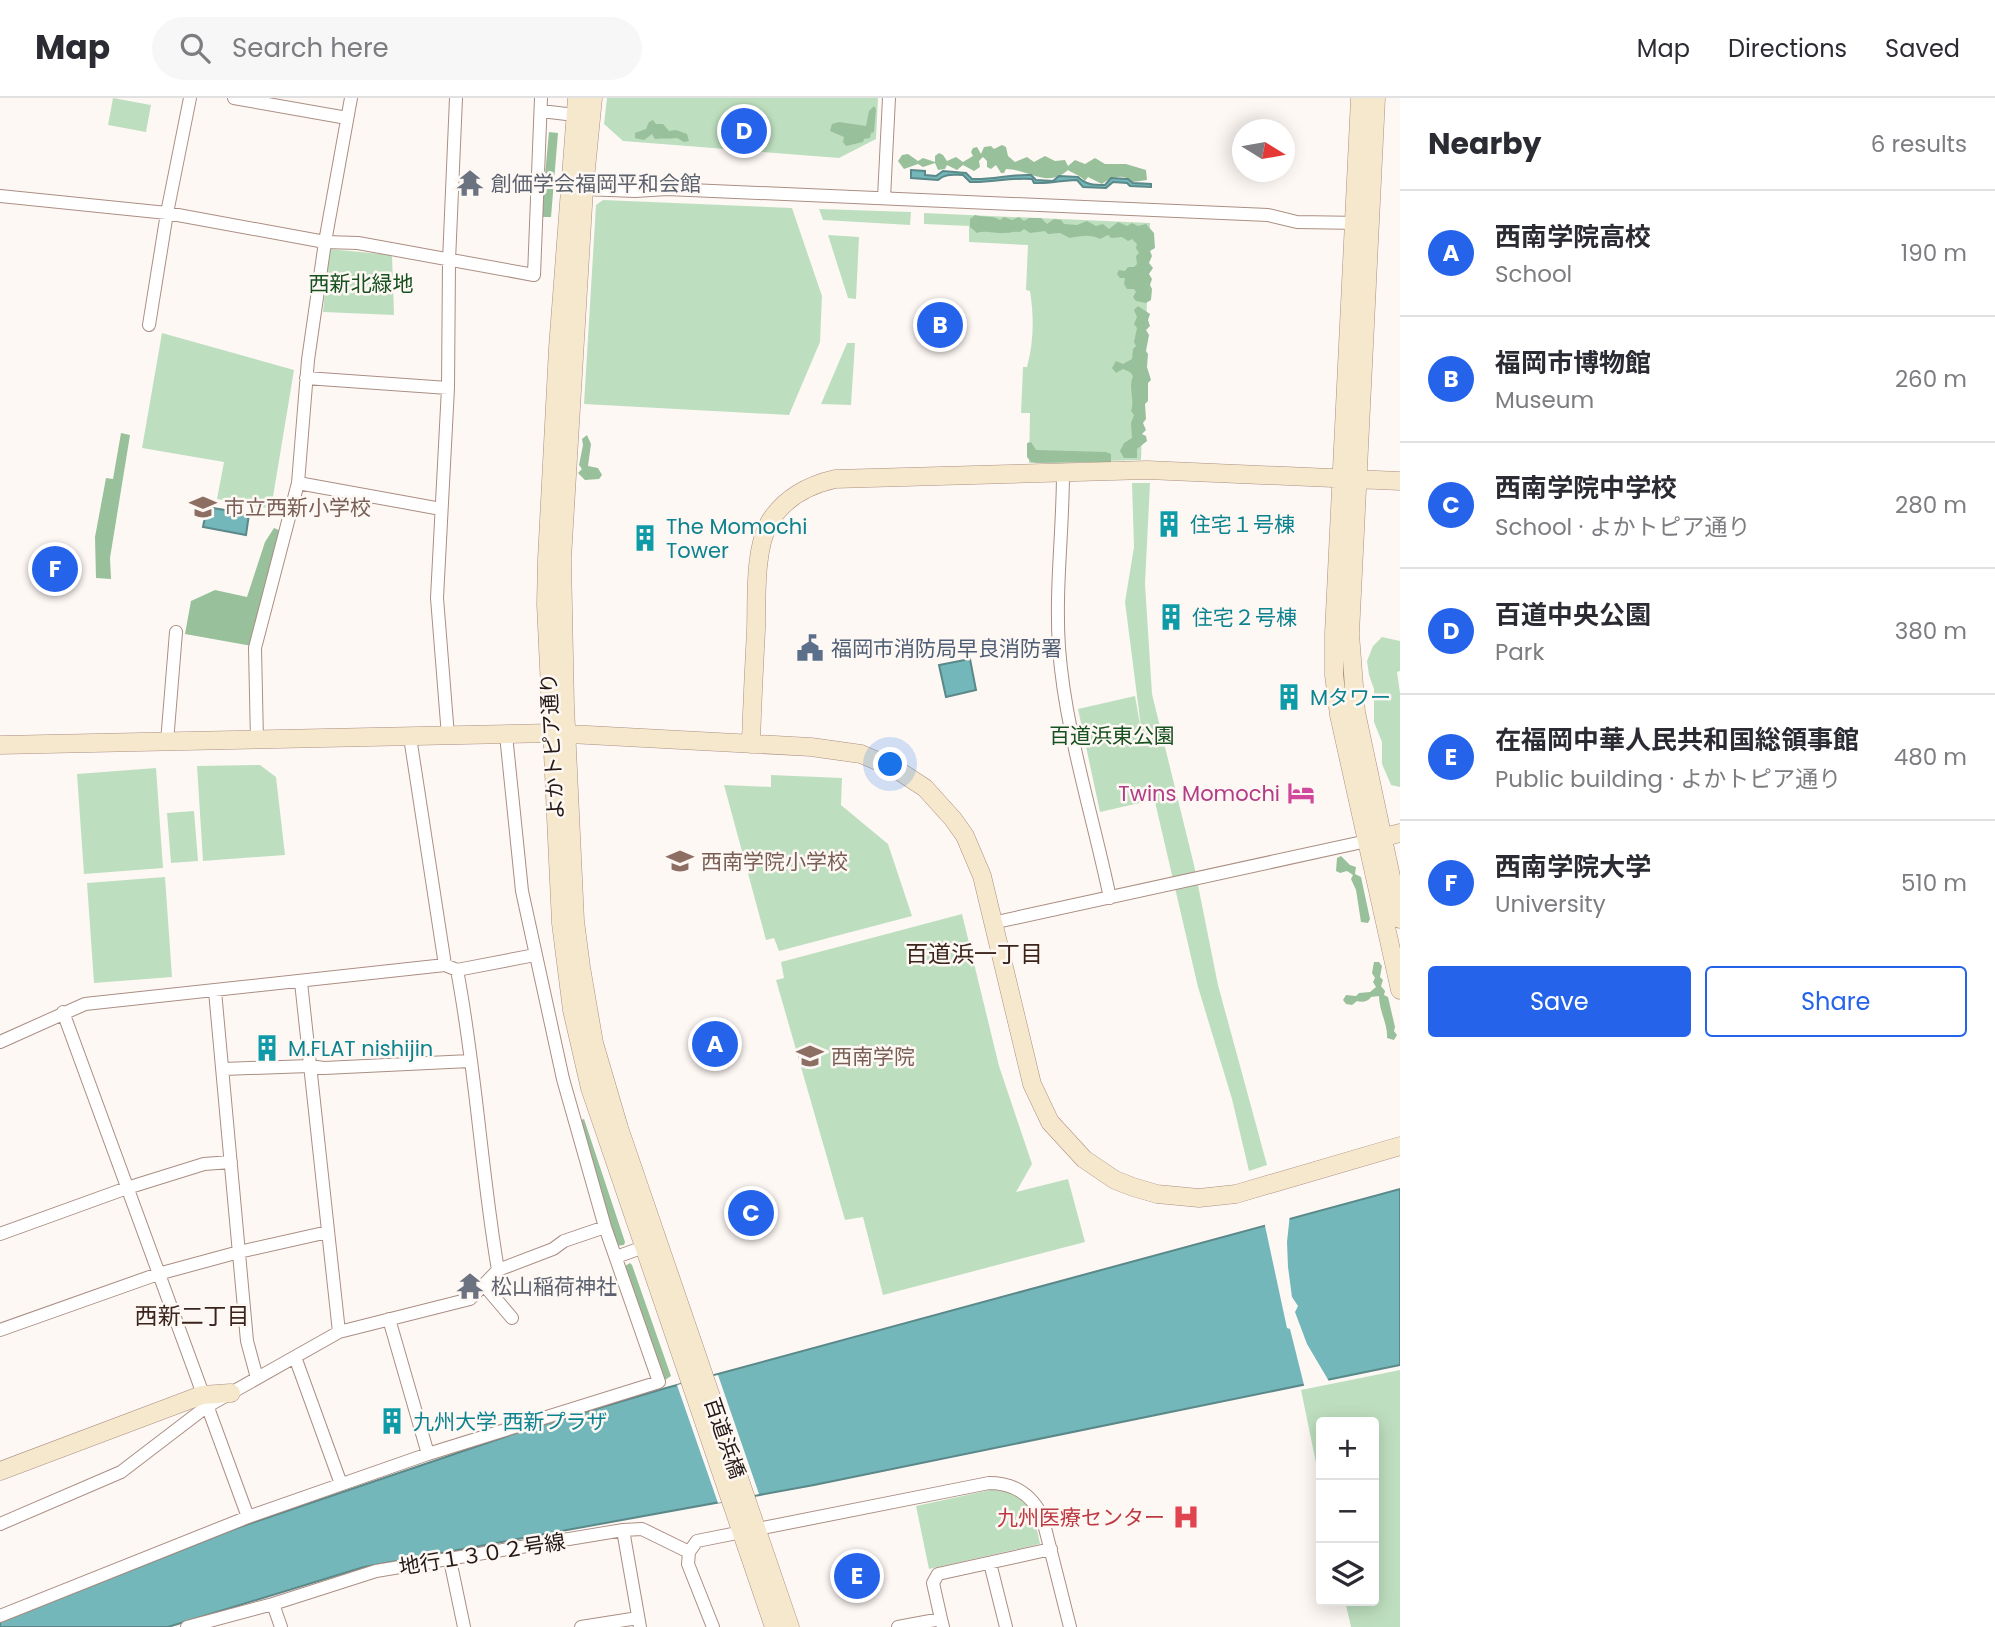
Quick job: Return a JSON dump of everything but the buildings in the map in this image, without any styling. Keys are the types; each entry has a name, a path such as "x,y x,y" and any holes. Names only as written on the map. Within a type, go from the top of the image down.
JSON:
{"street":[{"path":"149,325 167,213 190,98"},
{"path":"234,98 347,118"},
{"path":"257,741 255,648 298,484 306,378 325,242 351,98"},
{"path":"449,736 437,597 456,98"},
{"name":"よかトピア通り","path":"593,98 583,189 563,522 559,733 561,923 565,968 590,1088 644,1247 695,1374"},
{"path":"884,198 889,98"},
{"path":"1360,98 1362,223"},
{"path":"1376,98 1362,223 1349,478 1334,675 1339,715 1400,919"},
{"path":"0,196 167,213 325,242 358,243 534,275 541,105 576,107"},
{"name":"よかトピア通り","path":"576,107 548,534 546,604 575,921 594,1042 695,1374"},
{"path":"583,189 667,189 884,198 1268,215 1297,222 1362,223"},
{"path":"306,378 447,388"},
{"path":"751,744 761,551 769,524 788,500 813,485 835,479 1147,470 1400,481"},
{"path":"1063,472 1059,650 1066,697 1110,898"},
{"path":"298,484 442,509"},
{"path":"167,742 176,632"},
{"path":"0,745 559,733 837,749 861,754 885,763 916,781 938,800 965,836 982,876 1028,1073 1043,1110 1070,1147 1084,1159 1115,1180 1157,1194 1213,1197 1236,1194 1400,1146"},
{"path":"0,1616 248,1517 428,1454 659,1382 605,1227 563,1079 522,891 506,735"},
{"path":"410,737 451,967 464,1008 498,1270"},
{"path":"992,923 1400,833"},
{"path":"1375,839 1400,990"},
{"path":"0,1042 85,1004 451,967 535,955"},
{"path":"541,976 544,972 565,968"},
{"path":"301,982 339,1332"},
{"path":"215,991 247,1341 257,1378"},
{"path":"63,1012 248,1517"},
{"path":"223,1069 310,1066 324,1068 470,1061"},
{"path":"0,1234 127,1188 204,1164 231,1162"},
{"path":"0,1471 231,1393 339,1332 470,1299 498,1270 553,1249 564,1241 605,1227"},
{"path":"0,1330 158,1274 328,1232"},
{"path":"616,1257 644,1247"},
{"path":"485,1285 512,1318"},
{"path":"388,1319 428,1454"},
{"path":"295,1357 341,1484"},
{"name":"百道浜橋","path":"695,1374 750,1532"},
{"path":"0,1524 121,1472 204,1401"},
{"path":"713,1627 688,1564 689,1552 697,1541 999,1483 1016,1488 1032,1499 1042,1516 1070,1627"},
{"name":"地行１３０２号線","path":"187,1627 273,1604 376,1571 623,1530 642,1529 689,1552"},
{"path":"581,1627 639,1623 623,1530"},
{"path":"750,1532 774,1627"},
{"path":"750,1532 790,1627"},
{"path":"898,1627 942,1623 933,1583 939,1574 1051,1549"},
{"path":"450,1560 464,1627"},
{"path":"990,1563 1006,1627"},
{"path":"273,1604 281,1627"}],"green space":[{"path":"113,98 151,105 146,132 108,125"},
{"path":"607,98 878,98 876,139 839,158 623,141 604,124"},
{"path":"874,106 874,132 863,142 846,146 844,137 830,131 832,124 839,122 866,126 869,111"},
{"path":"653,120 656,124 663,124 669,131 676,130 687,134 689,141 684,142 677,138 655,139 652,134 644,140 635,138 635,133 646,129"},
{"path":"549,132 558,133 551,217 541,217"},
{"path":"1002,145 1015,162 1027,157 1034,162 1045,156 1055,161 1065,160 1068,166 1075,160 1085,164 1095,158 1105,164 1126,164 1146,170 1147,180 1133,182 1118,177 1102,184 1088,177 1085,181 1068,170 1053,178 1006,169 1001,173 996,165 991,169 987,167 987,161 983,157 979,161 980,167 974,171 963,165 957,170 947,165 945,169 938,170 935,163 923,167 918,164 904,169 898,161 902,155 908,154 918,161 923,158 935,162 935,156 939,153 947,161 956,157 963,162 973,156 973,148 977,147 981,154 984,147 991,146 994,149"},
{"path":"603,200 792,208 822,296 820,342 789,415 584,404 596,205"},
{"path":"819,209 911,212 910,225 823,220"},
{"path":"924,213 1150,223 1141,460 1029,463 1030,413 1021,413 1023,367 1027,367 1033,329 1030,291 1026,290 1028,245 969,242 969,226 924,224"},
{"path":"975,215 1000,220 1004,217 1012,220 1019,217 1024,221 1041,218 1047,224 1054,219 1061,220 1064,224 1077,225 1087,221 1096,226 1103,224 1109,229 1118,222 1127,226 1132,223 1138,226 1146,224 1154,233 1155,248 1150,251 1152,256 1149,263 1153,268 1149,274 1152,279 1151,300 1146,303 1136,301 1133,297 1136,292 1134,289 1127,289 1125,278 1120,278 1117,274 1119,270 1125,271 1137,264 1136,256 1139,253 1137,244 1132,239 1128,241 1122,237 1111,238 1108,235 1100,239 1089,236 1070,238 1060,233 1030,233 1024,229 1020,232 977,233 970,227 970,219"},
{"path":"828,235 859,237 856,299 848,298"},
{"name":"西新北緑地","path":"329,249 392,255 394,315 323,312"},
{"path":"1138,306 1150,314 1150,326 1146,330 1149,335 1146,351 1151,380 1148,383 1146,419 1143,423 1146,430 1142,434 1147,441 1137,449 1137,458 1124,458 1120,451 1124,443 1132,438 1133,376 1123,369 1116,373 1112,368 1116,361 1123,364 1132,359 1137,328 1134,324 1137,317 1134,310"},
{"path":"162,333 294,370 271,509 217,499 224,462 142,448"},
{"path":"847,343 855,343 851,405 821,404"},
{"path":"121,433 130,435 110,558 111,579 96,578 95,537 106,478 113,479"},
{"path":"587,435 591,444 588,466 598,468 602,475 599,479 585,480 578,473 582,469 579,465 582,439"},
{"path":"1031,442 1036,450 1106,452 1111,454 1111,462 1031,462 1027,457 1027,443"},
{"name":"百道浜東公園","path":"1132,483 1150,483 1145,584 1152,694 1194,865 1218,985 1267,1165 1249,1171 1232,1099 1198,987 1152,789 1153,800 1100,812 1078,709 1135,696 1142,735 1125,602 1134,547"},
{"path":"274,528 281,531 252,646 185,634 191,601 215,590 247,597 265,542"},
{"path":"1382,637 1400,641 1400,671 1397,672 1400,693 1400,787 1391,785 1382,764 1382,742 1374,722 1374,689 1367,661 1373,646"},
{"path":"260,765 276,777 285,855 203,861 197,766"},
{"path":"156,768 163,868 84,874 77,774"},
{"path":"771,775 842,778 841,805 888,844 912,916 779,951 774,938 766,940 724,785 771,787"},
{"path":"194,811 198,861 171,863 167,813"},
{"path":"1341,856 1356,867 1355,874 1361,877 1370,919 1368,923 1361,922 1356,890 1351,879 1353,875 1347,871 1336,871 1337,858"},
{"path":"165,877 172,977 94,983 87,883"},
{"path":"962,914 999,1066 1032,1164 1016,1192 1068,1179 1085,1242 883,1295 863,1217 845,1220 776,980 784,978 781,962"},
{"path":"1374,962 1379,962 1382,966 1381,986 1385,991 1384,995 1388,997 1397,1035 1394,1040 1387,1038 1379,996 1357,1001 1352,1005 1343,1000 1346,995 1356,996 1376,987 1372,973"},
{"path":"584,1119 624,1245 615,1246 578,1121"},
{"path":"630,1263 671,1376 665,1380 625,1266"},
{"path":"1400,1370 1400,1627 1351,1627 1346,1606 1379,1606 1379,1417 1316,1417 1316,1463 1301,1390"},
{"path":"990,1490 1013,1494 1027,1505 1035,1522 1040,1544 929,1569 916,1506"}],"water":[{"path":"911,170 925,171 925,175 936,176 943,171 966,173 972,179 1031,175 1036,180 1053,181 1059,176 1078,177 1097,185 1105,185 1111,178 1128,179 1133,183 1151,184 1151,187 1113,182 1106,188 1083,187 1077,180 1040,183 1034,183 1032,179 970,182 963,175 947,175 938,180 911,178"},
{"path":"207,507 249,514 246,535 203,527"},
{"path":"970,659 976,690 946,697 939,665"},
{"path":"1400,1189 1400,1365 814,1485 364,1567 168,1627 0,1627 0,1622 237,1528 522,1431 666,1388"}],"pier":[{"path":"1290,1214 1288,1267 1292,1297 1298,1306 1295,1312 1307,1344 1330,1383 1305,1389 1290,1329 1287,1328 1264,1221"},
{"path":"718,1375 759,1494 718,1503 677,1385"}],"place":[{"name":"百道中央公園","path":"744,131"},
{"name":"創価学会福岡平和会館","path":"470,183"},
{"name":"福岡市博物館","path":"940,325"},
{"name":"市立西新小学校","path":"203,507"},
{"name":"住宅１号棟","path":"1169,524"},
{"name":"The Momochi Tower","path":"645,538"},
{"name":"西南学院大学","path":"55,569"},
{"name":"住宅２号棟","path":"1171,617"},
{"name":"福岡市消防局早良消防署","path":"810,648"},
{"name":"Mタワー","path":"1289,697"},
{"name":"Twins Momochi","path":"1301,793"},
{"name":"西南学院小学校","path":"680,861"},
{"name":"西南学院高校","path":"715,1044"},
{"name":"M.FLAT nishijin","path":"267,1048"},
{"name":"西南学院","path":"810,1056"},
{"name":"西南学院中学校","path":"751,1213"},
{"name":"松山稲荷神社","path":"470,1286"},
{"name":"九州大学 西新プラザ","path":"392,1421"},
{"name":"九州医療センター","path":"1186,1517"},
{"name":"在福岡中華人民共和国総領事館","path":"857,1576"}],"district":[{"name":"百道浜一丁目","path":"974,954"},
{"name":"西新二丁目","path":"192,1316"}]}
